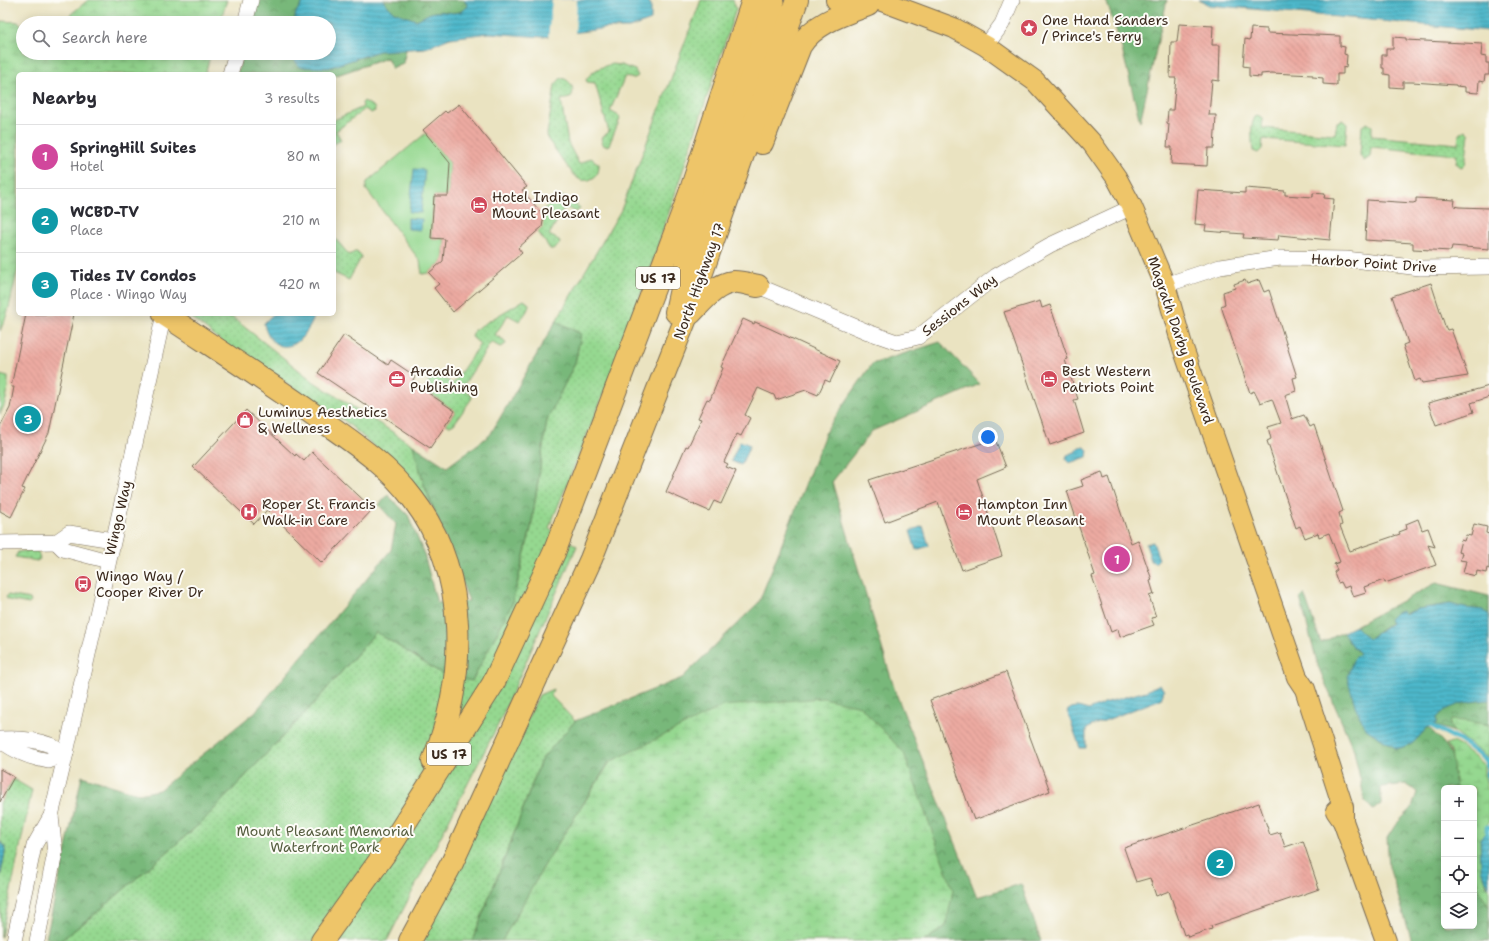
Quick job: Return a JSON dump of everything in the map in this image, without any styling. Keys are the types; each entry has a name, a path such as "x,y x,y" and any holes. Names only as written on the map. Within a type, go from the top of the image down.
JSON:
{"highway":[{"name":"US 17","path":"322,941 393,842 493,684 554,553 689,196 753,0"},
{"path":"659,386 688,256 772,7 772,0"},
{"name":"North Highway 17","path":"410,941 452,863 591,558 686,318 797,0"},
{"path":"723,215 743,190 800,46 806,37 834,18 876,2"},
{"path":"686,318 713,291 722,286 733,282 758,286"},
{"path":"167,316 254,372 378,461 414,499 442,551 450,571 454,599 457,642 456,676 443,736 429,772 393,842"}],"main road":[{"name":"Magrath Darby Boulevard","path":"836,0 848,5 876,2 954,28 986,46 1035,81 1092,143 1116,177 1132,207 1166,285 1185,352 1297,677 1305,688 1343,807 1343,821 1386,941"}],"street":[{"path":"247,16 251,0"},
{"path":"986,46 1002,24 1012,0"},
{"path":"231,72 234,60"},
{"name":"Sessions Way","path":"758,286 868,332 897,342 918,337 996,276 1050,245 1132,207"},
{"name":"Harbor Point Drive","path":"1166,285 1220,267 1280,258 1346,259 1420,268 1489,267"},
{"name":"Wingo Way","path":"51,816 63,753 164,316"},
{"path":"0,543 56,542 68,533 113,540"},
{"path":"56,542 63,549 108,561"},
{"path":"0,739 17,738 38,742 51,745 63,753"},
{"path":"14,941 34,846 51,816"},
{"path":"37,941 55,853 51,816"}],"green space":[{"path":"88,0 227,0 222,16 70,16"},
{"path":"258,0 305,0 296,12 295,16 253,16"},
{"path":"384,0 464,0 468,6 459,12 439,11 430,13 416,20 393,12"},
{"name":"Mount Pleasant Memorial Waterfront Park","path":"701,0 733,0 736,9 649,273 597,411 549,528 577,546 499,723 387,941 60,941 94,915 203,821 317,700 376,632 444,675 512,604 531,528 547,420 575,363 581,334 556,321 621,210"},
{"path":"1106,0 1167,0 1140,122 1121,45"},
{"path":"0,21 16,22 16,60 209,60 206,72 16,72 16,277 8,312 0,331"},
{"path":"406,50 403,64 392,69 387,58 336,75 336,72 238,72 241,60 304,60 328,68 379,51"},
{"path":"612,64 621,65 635,70 638,76 633,79 625,76 610,111 619,116 620,119 609,145 606,146 603,145 601,138 609,132 595,83 587,82 586,80 597,69"},
{"path":"561,78 567,80 573,88 570,98 561,100 568,143 579,164 591,158 599,164 597,175 588,180 581,180 576,176 548,140 547,134 555,85"},
{"path":"364,101 374,107 375,111 371,113 365,109 336,131 336,119 363,107 362,103"},
{"path":"1257,115 1263,118 1262,128 1335,134 1337,122 1342,120 1347,124 1345,145 1263,139 1262,149 1258,153 1253,151 1252,137 1253,122"},
{"path":"1367,123 1372,126 1372,136 1458,144 1459,134 1465,130 1469,134 1465,165 1461,167 1456,163 1457,155 1371,147 1370,157 1364,161 1360,155 1362,126"},
{"path":"336,131 341,140 336,143"},
{"path":"426,133 450,163 448,196 434,196 431,238 445,239 443,261 429,273 422,274 420,261 366,189 367,182"},
{"path":"562,196 580,209 576,212 565,207 549,235 559,240 560,243 555,249 550,249 534,226 537,215 558,197"},
{"path":"336,239 349,255 357,251 362,256 349,280 336,274"},
{"path":"524,300 529,304 526,313 519,321 508,315 495,335 504,340 506,344 500,347 491,342 462,388 471,395 472,398 454,424 450,426 446,424 455,411 424,390 432,375 438,374 453,384 480,344 472,337 474,330"},
{"path":"190,316 231,316 314,382 413,445 423,482 433,508 403,472 345,421 222,342"},
{"path":"556,321 581,334 575,363 547,420 531,528 512,604 472,681 444,675 376,632 317,700 203,821 94,915 60,941 46,938 82,776 139,794 159,790 255,712 391,550 396,524 379,505 388,495 408,515 424,554 437,603 469,601 423,482 413,445 447,467 490,435"},
{"path":"940,342 980,384 872,431 832,482 895,691 977,897 1021,884 1041,941 924,941 946,926 610,761 547,861 502,941 472,941 541,760 575,721 682,678 759,602 827,429 872,364"},
{"path":"0,375 8,377 8,387 7,396 0,414"},
{"path":"34,550 38,552 40,559 37,561 15,557 18,552"},
{"path":"1436,583 1489,596 1489,616 1484,610 1465,608 1450,604 1418,609 1403,614 1368,639 1355,626"},
{"path":"1304,594 1321,643 1343,632 1350,644 1360,653 1366,729 1397,749 1412,744 1428,727 1443,742 1451,754 1456,785 1441,785 1441,929 1477,929 1477,881 1479,890 1489,906 1489,941 1412,941 1389,867 1387,838 1396,824 1412,808 1417,792 1406,784 1381,787 1381,804 1373,810 1365,801 1354,751 1318,666 1300,598"},
{"path":"8,595 30,599 31,602 29,604 8,600 6,597"},
{"path":"553,689 551,696 575,721 541,760 472,941 419,941 539,695"},
{"path":"823,698 860,706 904,753 953,890 946,926 924,941 502,941 547,861 610,762 723,706"},
{"path":"1489,700 1489,725 1466,721 1450,725 1454,732 1434,725 1437,723 1437,718 1441,713 1453,706 1468,702"},
{"path":"1451,720 1489,725 1489,759 1454,732 1450,725"},
{"path":"1452,742 1462,747 1484,765 1484,773 1489,794 1489,823 1485,827 1486,832 1480,838 1486,885 1489,888 1489,906 1479,890 1477,881 1477,785 1456,785 1451,751 1446,744"},
{"path":"13,779 32,790 1,937 0,879 6,847 0,842 0,802"}],"water":[{"path":"305,0 384,0 384,2 394,12 416,20 430,13 439,11 459,12 468,6 464,0 646,0 651,4 651,20 629,28 608,28 543,37 489,33 450,38 425,48 379,51 328,68 299,67 295,60 336,60 336,16 295,16 296,12"},
{"path":"1199,0 1489,0 1489,31 1209,5"},
{"path":"414,169 425,170 421,213 409,212"},
{"path":"408,218 422,219 421,230 408,229"},
{"path":"271,316 314,316 307,331 297,342 288,346 278,345 273,342 267,333 264,323"},
{"path":"740,441 750,445 741,465 731,461"},
{"path":"1079,447 1085,447 1088,450 1087,457 1069,463 1066,460 1067,455 1075,452"},
{"path":"923,526 929,546 916,550 910,531"},
{"path":"1153,542 1159,559 1155,563 1151,561 1146,544"},
{"path":"1450,604 1465,608 1484,610 1489,616 1489,700 1468,702 1447,709 1437,718 1437,724 1430,725 1412,744 1397,749 1366,729 1356,709 1347,677 1353,660 1360,653 1350,644 1343,632 1355,626 1368,639 1391,624 1389,619 1395,613 1402,611 1404,614 1418,609"},
{"path":"1160,684 1164,691 1161,699 1091,726 1086,730 1086,748 1080,748 1067,711 1075,707 1089,710 1104,703 1146,691"},
{"path":"1488,830 1489,888 1481,870 1480,838"},
{"path":"0,842 6,847 0,879"}],"pier":[{"path":"552,0 577,0 575,34 548,38"}],"building":[{"path":"1179,24 1213,26 1212,45 1220,45 1219,81 1212,80 1209,115 1216,115 1214,148 1208,148 1207,166 1171,164 1172,147 1167,147 1169,124 1167,123 1168,110 1173,110 1176,78 1170,78 1171,42 1177,42"},
{"path":"1251,28 1267,29 1267,33 1340,36 1340,46 1345,47 1344,54 1347,55 1346,68 1343,67 1343,74 1337,74 1337,85 1323,84 1323,78 1313,77 1313,75 1271,73 1261,74 1261,77 1249,76 1249,67 1243,66 1245,39 1250,40"},
{"path":"1393,37 1406,38 1406,40 1482,44 1481,56 1486,57 1486,63 1489,63 1489,75 1485,75 1484,82 1479,81 1478,93 1465,92 1465,87 1456,85 1412,82 1403,82 1403,88 1390,87 1390,75 1384,74 1384,68 1382,68 1382,55 1386,55 1386,49 1393,49"},
{"name":"Hotel Indigo Mount Pleasant","path":"459,104 527,187 522,190 544,216 542,227 518,248 522,253 453,312 434,288 439,284 429,273 443,261 445,239 431,238 434,196 448,196 450,163 423,130 445,111 447,113"},
{"path":"1245,188 1285,191 1285,195 1313,197 1313,193 1325,194 1324,198 1334,199 1330,240 1279,235 1278,240 1243,238 1244,234 1205,231 1206,225 1195,224 1198,190 1245,193"},
{"path":"1416,198 1455,200 1454,206 1489,208 1489,249 1452,246 1451,251 1413,249 1413,243 1365,240 1367,200 1413,203 1416,202"},
{"path":"1245,280 1247,284 1259,280 1264,292 1269,290 1297,377 1293,378 1296,391 1285,395 1292,419 1304,415 1310,427 1314,425 1343,511 1339,513 1342,525 1340,526 1350,551 1400,534 1399,532 1407,529 1406,524 1418,519 1422,530 1428,528 1435,547 1428,545 1436,565 1385,583 1384,580 1364,587 1366,593 1353,597 1349,586 1344,588 1341,582 1338,583 1334,572 1337,570 1334,564 1340,562 1329,533 1319,537 1318,533 1305,538 1300,526 1296,528 1267,441 1271,439 1268,427 1281,423 1272,399 1260,403 1254,391 1250,393 1221,306 1225,304 1223,292 1235,288 1234,284"},
{"path":"1431,283 1445,326 1447,330 1451,329 1468,376 1422,383 1420,379 1415,381 1403,345 1408,343 1392,296"},
{"name":"Best Western Patriots Point","path":"1040,301 1042,308 1050,305 1068,359 1065,360 1078,399 1074,400 1084,433 1050,445 1004,312"},
{"path":"26,316 74,316 49,433 22,488 25,489 11,517 0,511 0,427 10,408 14,387 11,387"},
{"path":"743,319 769,328 840,361 830,382 825,380 818,395 806,390 776,400 774,395 758,388 745,415 750,418 741,436 737,434 724,462 728,464 726,467 736,471 721,504 714,501 709,511 666,492 686,446 688,447 701,419 698,418 707,399 710,400 723,368 721,367"},
{"path":"344,335 388,365 391,360 415,376 412,382 455,411 430,448 318,373"},
{"path":"1489,386 1489,397 1471,403 1474,412 1436,425 1428,403"},
{"path":"246,410 295,456 296,454 304,461 312,452 373,509 322,563 267,510 254,524 193,467"},
{"name":"Hampton Inn Mount Pleasant","path":"995,439 1006,467 977,479 1002,556 962,570 938,502 885,522 869,480"},
{"path":"1102,472 1104,479 1109,477 1131,543 1138,540 1152,580 1150,581 1154,594 1149,596 1156,617 1151,618 1154,625 1120,637 1118,629 1111,632 1092,576 1095,575 1067,491 1083,486 1081,480"},
{"path":"1474,524 1487,527 1486,533 1489,534 1489,569 1487,568 1486,573 1477,571 1476,576 1463,573 1466,561 1460,560 1462,553 1458,552 1461,540 1464,541 1466,535 1471,536"},
{"path":"1006,672 1050,791 974,820 930,700"},
{"path":"0,769 14,777 0,802"},
{"path":"1259,803 1270,835 1280,832 1285,847 1303,841 1319,889 1211,926 1212,929 1188,937 1187,934 1184,935 1169,891 1156,896 1150,878 1136,882 1124,848"}],"waterway":[{"path":"1430,725 1461,741 1487,761 1489,780"},
{"path":"1487,835 1487,827 1489,827"}],"place":[{"name":"One Hand Sanders / Prince's Ferry","path":"1029,28"},
{"name":"Hotel Indigo Mount Pleasant","path":"479,205"},
{"name":"Arcadia Publishing","path":"397,379"},
{"name":"Best Western Patriots Point","path":"1049,379"},
{"name":"Tides IV Condos","path":"28,419"},
{"name":"Luminus Aesthetics & Wellness","path":"245,420"},
{"name":"Roper St. Francis Walk-in Care","path":"249,512"},
{"name":"Hampton Inn Mount Pleasant","path":"964,512"},
{"name":"SpringHill Suites","path":"1117,559"},
{"name":"Wingo Way / Cooper River Dr","path":"83,584"},
{"name":"WCBD-TV","path":"1220,863"}]}
